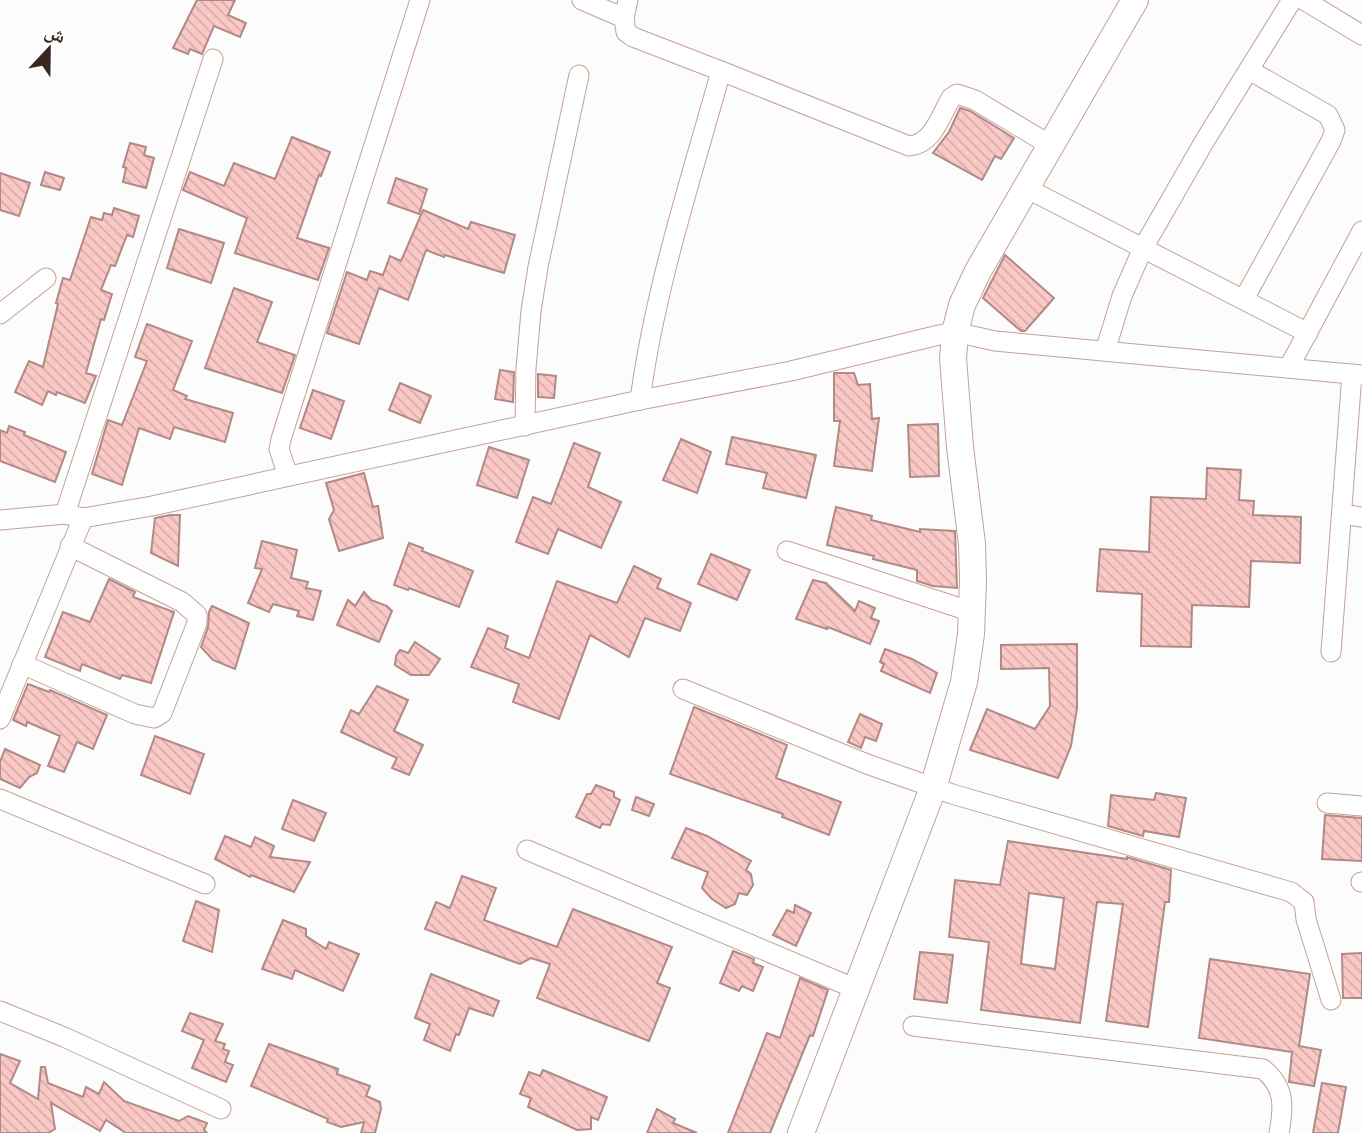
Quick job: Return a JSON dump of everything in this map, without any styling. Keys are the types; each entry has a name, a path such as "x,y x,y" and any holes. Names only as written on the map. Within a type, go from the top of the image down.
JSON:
{"main road":[{"path":"801,1133 933,788 964,682 972,612 972,544 957,410 953,358 955,332 969,287 1135,0"}],"street":[{"path":"288,476 279,449 281,439 420,0"},
{"path":"582,0 626,9 626,32 633,37 909,146 928,140 951,98 957,93 975,100 1050,145"},
{"path":"1105,351 1122,296 1143,248 1204,142 1292,0"},
{"path":"1304,0 1362,35"},
{"path":"0,719 70,546 74,516 213,59"},
{"path":"1244,299 1335,130 1328,115 1249,70"},
{"path":"640,400 666,269 721,71"},
{"path":"525,426 526,368 533,300 579,75"},
{"path":"1026,188 1308,332"},
{"path":"1289,367 1362,232"},
{"path":"0,314 46,278"},
{"path":"0,520 74,516 152,506 640,400 740,382 955,332 995,341 1357,374 1331,652"},
{"path":"1342,513 1362,517"},
{"path":"22,664 135,714 154,718 162,713 197,623 197,615 182,602 70,546"},
{"path":"787,551 972,612"},
{"path":"683,689 933,788 1291,892 1304,902 1306,919 1331,1000"},
{"path":"0,799 205,884"},
{"path":"1327,803 1362,806"},
{"path":"527,850 856,989"},
{"path":"0,1011 222,1109"},
{"path":"913,1026 1263,1069 1275,1079 1282,1097 1279,1133"}],"building":[{"path":"197,0 235,0 228,15 246,23 240,37 214,26 202,54 190,49 188,54 173,48"},
{"path":"960,108 970,111 1014,138 1001,159 995,156 982,180 933,153 949,132"},
{"path":"292,137 330,152 297,238 329,248 318,280 235,253 247,218 183,190 190,172 224,186 234,163 275,179"},
{"path":"130,143 146,147 144,155 154,158 146,188 123,182 126,168 123,167"},
{"path":"45,172 64,178 60,190 41,185"},
{"path":"0,173 30,183 19,216 0,210"},
{"path":"396,178 427,189 419,214 388,203"},
{"path":"114,208 139,216 133,237 127,235 115,266 111,265 101,290 112,294 104,320 101,319 86,373 96,376 85,403 48,391 42,405 15,392 29,361 43,367 63,278 70,280 91,217 102,220 104,213 112,215"},
{"path":"423,210 468,229 471,222 515,235 504,273 426,250 408,300 379,288 359,344 327,333 347,272 367,280 370,271 383,275 390,256 401,261"},
{"path":"179,229 224,243 211,283 167,268"},
{"path":"1005,255 1054,298 1025,331 1021,331 983,298"},
{"path":"234,288 272,302 257,342 295,355 282,393 205,368"},
{"path":"147,324 192,341 173,390 187,396 185,399 233,413 225,442 174,427 170,439 139,428 122,485 92,474 108,420 122,425 147,361 135,357"},
{"path":"500,370 514,372 513,402 495,399"},
{"path":"834,373 854,373 858,385 870,384 872,419 879,418 872,471 834,466 840,421 834,421"},
{"path":"538,374 556,376 554,398 538,397"},
{"path":"400,383 431,396 420,423 389,410"},
{"path":"313,390 344,401 331,439 300,428"},
{"path":"938,424 939,476 910,477 908,425"},
{"path":"9,426 66,452 55,482 0,461 0,430 7,433"},
{"path":"732,437 816,455 806,498 763,488 767,473 726,464"},
{"path":"681,439 711,452 697,493 663,480"},
{"path":"574,443 600,453 588,487 621,502 601,548 558,529 548,554 516,542 533,497 551,504"},
{"path":"489,447 529,460 517,498 477,485"},
{"path":"1207,468 1241,470 1239,500 1254,501 1253,515 1301,517 1300,563 1251,561 1249,607 1192,605 1191,647 1141,646 1142,594 1097,591 1100,549 1149,552 1151,497 1206,499"},
{"path":"364,473 373,507 378,506 383,538 339,551 329,519 334,510 326,483"},
{"path":"836,507 872,516 871,520 920,532 920,529 955,531 957,588 933,586 917,581 917,570 827,545"},
{"path":"180,515 178,566 151,553 155,518"},
{"path":"262,541 297,550 291,578 308,582 306,588 321,591 313,620 297,616 299,611 273,604 269,612 248,603 262,569 255,568"},
{"path":"409,543 423,548 422,551 473,571 459,607 394,585"},
{"path":"711,554 750,570 737,600 698,584"},
{"path":"634,566 661,579 657,588 691,603 680,631 645,618 629,657 590,635 559,719 513,702 519,684 471,667 488,628 508,636 505,648 529,658 557,581 617,603"},
{"path":"109,579 135,592 133,597 174,612 151,683 122,675 120,679 82,664 80,671 45,657 63,612 90,622"},
{"path":"813,580 826,583 855,611 859,601 875,608 871,618 879,621 870,644 828,627 827,629 796,619"},
{"path":"364,592 371,600 387,606 392,611 379,642 337,625 348,600 355,606"},
{"path":"212,606 249,623 235,669 213,660 201,647"},
{"path":"415,642 440,659 429,675 411,675 395,665 400,650 408,653"},
{"path":"1077,644 1077,708 1071,746 1058,778 970,750 987,709 1035,729 1050,706 1049,668 1001,669 1001,645"},
{"path":"885,649 912,659 937,673 930,693 881,671 884,664 880,662"},
{"path":"28,684 49,692 50,690 107,715 93,749 77,742 64,772 48,766 60,736 27,722 26,726 13,720"},
{"path":"377,686 408,700 394,731 423,745 409,775 392,768 397,758 341,732 351,710 359,714"},
{"path":"694,707 787,745 776,778 841,802 829,835 782,817 783,814 670,774"},
{"path":"860,714 882,724 876,741 865,737 861,748 848,742"},
{"path":"155,736 204,754 190,794 141,775"},
{"path":"5,749 40,765 37,773 29,777 20,788 0,779 0,762"},
{"path":"596,785 614,792 614,797 620,800 610,825 602,824 600,828 576,817 587,794 591,794"},
{"path":"1156,793 1186,798 1179,837 1144,831 1143,836 1108,826 1111,795 1154,800"},
{"path":"636,797 654,804 649,816 632,810"},
{"path":"293,800 326,813 314,841 282,829"},
{"path":"1325,815 1362,818 1362,861 1322,859"},
{"path":"686,828 707,836 751,861 746,870 751,874 753,885 747,895 739,893 735,904 726,908 702,888 708,872 672,858"},
{"path":"225,836 251,847 255,837 274,846 270,857 310,862 294,892 251,875 250,877 215,859"},
{"path":"1008,841 1127,857 1171,870 1169,902 1165,902 1148,1027 1106,1021 1123,904 1097,902 1080,1023 981,1010 989,942 949,937 955,880 1000,885","holes":["1029,893 1064,898 1055,969 1021,964"]},
{"path":"462,876 496,888 484,920 557,947 573,909 672,947 657,983 670,988 649,1041 537,998 550,964 531,958 520,964 425,929 436,902 450,908"},
{"path":"196,901 219,910 212,952 183,941"},
{"path":"795,905 811,913 796,946 773,935 787,910 794,913"},
{"path":"283,920 306,929 306,936 326,949 329,942 359,954 343,991 295,970 292,979 262,969"},
{"path":"733,951 754,959 753,963 763,967 753,991 742,986 739,991 720,983"},
{"path":"920,952 953,955 947,1003 914,999"},
{"path":"1362,953 1362,998 1343,998 1342,954"},
{"path":"1210,959 1310,974 1299,1046 1321,1050 1314,1086 1289,1082 1292,1052 1199,1038"},
{"path":"431,974 499,1001 493,1016 469,1008 450,1051 424,1040 430,1024 415,1018"},
{"path":"800,978 828,990 813,1036 810,1035 770,1133 728,1133 767,1033 780,1038"},
{"path":"190,1013 223,1024 215,1041 225,1044 223,1049 229,1051 225,1062 233,1065 226,1082 192,1068 204,1040 182,1031"},
{"path":"269,1044 338,1069 337,1074 370,1086 366,1096 380,1102 381,1109 375,1133 361,1133 364,1122 341,1127 327,1122 328,1119 251,1086"},
{"path":"0,1054 20,1061 10,1083 38,1099 41,1067 45,1067 48,1083 83,1097 86,1087 99,1094 104,1082 124,1101 179,1121 188,1116 207,1123 204,1130 207,1133 126,1133 106,1120 100,1131 51,1103 55,1129 48,1133 0,1133"},
{"path":"543,1070 607,1097 598,1120 591,1117 591,1129 577,1130 528,1107 531,1098 520,1094 529,1072 540,1076"},
{"path":"1322,1083 1346,1087 1338,1133 1313,1133"},
{"path":"657,1109 675,1119 673,1123 697,1133 647,1133"}]}
